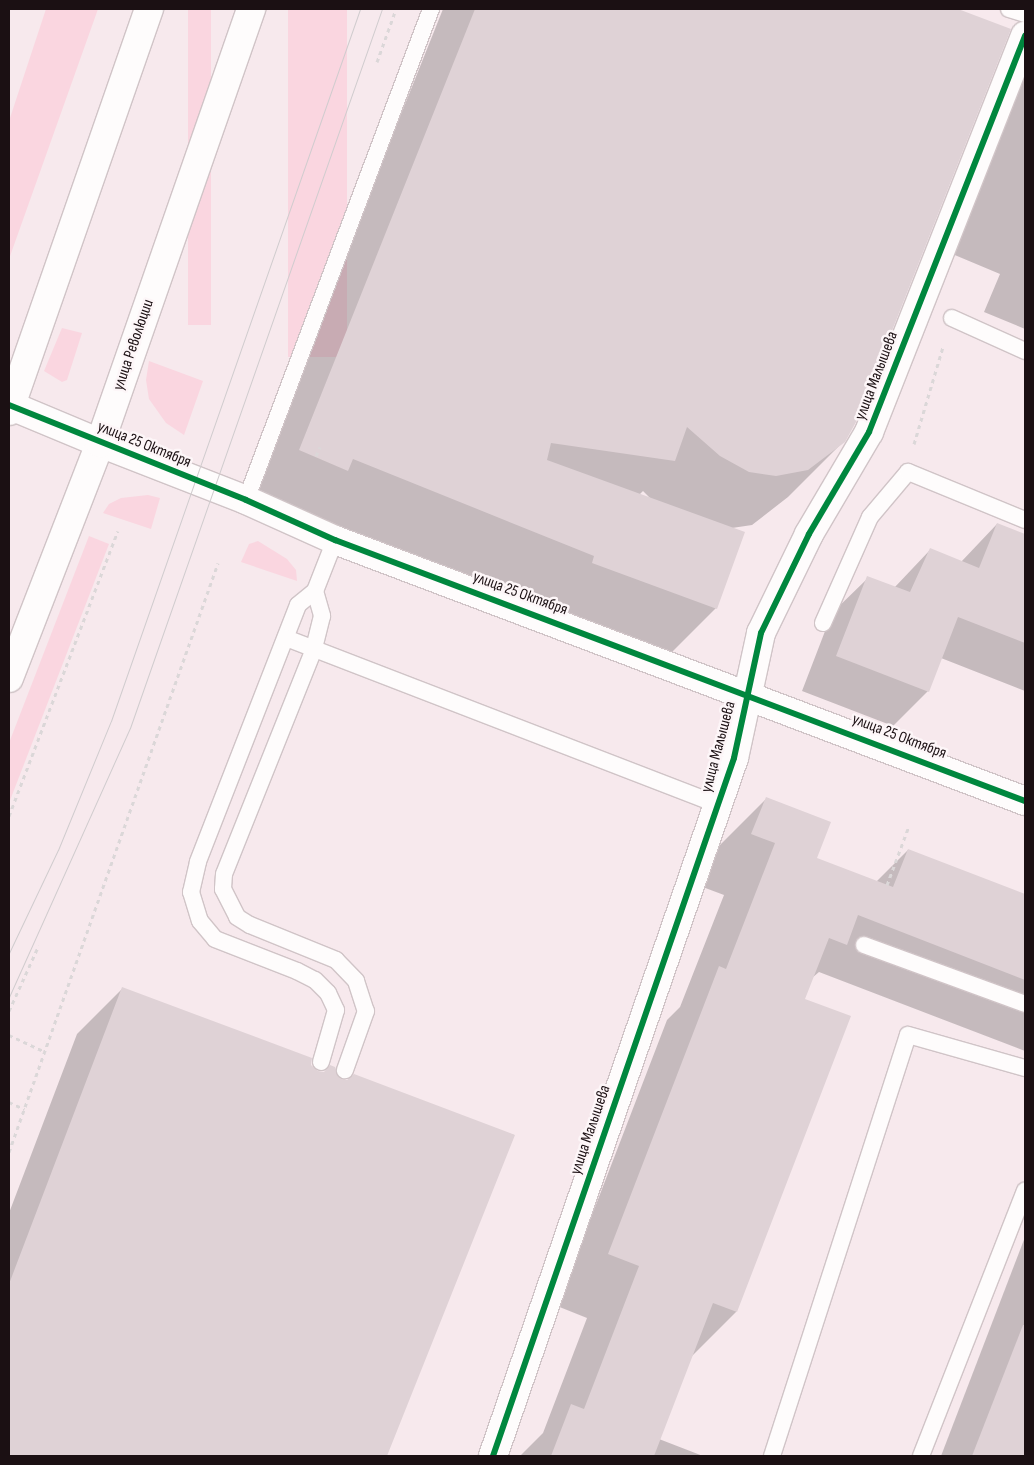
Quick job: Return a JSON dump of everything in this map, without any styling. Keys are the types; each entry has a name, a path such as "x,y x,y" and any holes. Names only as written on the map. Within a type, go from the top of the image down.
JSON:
{"street":[{"path":"9,407 149,9"},
{"name":"улица Революции","path":"9,678 100,443 251,9"},
{"name":"улица Малышева","path":"493,1456 734,758 761,633 809,534 869,432 1025,36"},
{"name":"улица 25 Октября","path":"9,407 246,500 335,540 747,694 1025,801"}],"lane":[{"path":"246,500 431,9"},
{"path":"1009,9 1025,14"},
{"path":"952,318 1025,351"},
{"path":"823,623 870,518 908,472 1025,520"},
{"path":"321,1062 336,1010 328,993 315,980 297,971 215,939 200,921 191,892 198,862 298,606 315,591 335,540"},
{"path":"315,591 322,616 314,650 224,874 223,889 237,917 250,925 336,960 356,980 366,1011 344,1070"},
{"path":"286,638 718,804"},
{"path":"864,945 1025,1004"},
{"path":"772,1456 908,1036 1025,1068"},
{"path":"922,1456 1025,1190"}],"path":[{"path":"316,456 320,447"},
{"path":"9,816 118,531"},
{"path":"9,1152 218,563"},
{"path":"887,885 909,826"},
{"path":"9,1011 39,945"},
{"path":"9,1035 45,1052"},
{"path":"9,1102 24,1109"}],"shaded area":[{"path":"46,9 98,9 9,259 9,121"},
{"path":"188,9 211,9 211,325 188,325"},
{"path":"288,9 347,9 347,357 288,357"},
{"path":"62,328 82,333 67,380 62,382 44,371"},
{"path":"149,361 203,381 184,435 166,423 149,399 146,380"},
{"path":"148,495 160,498 151,529 103,513 109,504 121,498"},
{"path":"89,536 109,544 9,803 9,743"},
{"path":"258,541 287,559 296,570 297,581 241,562 249,544"}],"building":[{"path":"475,9 958,9 1011,29 856,422 845,442 808,470 776,476 749,472 720,456 687,427 675,461 551,443 547,460 745,532 717,609 592,563 594,556 353,459 348,471 299,450"},
{"path":"997,523 1025,534 1025,643 958,617 929,692 836,656 867,576 910,592 930,548 979,568"},
{"path":"766,797 831,822 817,858 893,887 908,849 1025,894 1025,980 858,915 847,945 829,938 805,999 851,1016 737,1312 713,1303 654,1456 551,1456 571,1404 584,1409 639,1266 608,1254 719,966 726,969 775,843 751,834"},
{"path":"122,987 312,1058 311,1065 318,1071 324,1072 330,1065 335,1067 341,1079 347,1080 354,1074 515,1135 387,1456 9,1456 9,1284"},
{"path":"1023,1325 1025,1325 1025,1456 972,1456"}],"tram line":[{"path":"9,953 58,850 111,721 360,9"},
{"path":"9,997 130,728 382,9"}],"cycle path":[{"path":"493,1456 734,758 761,633 809,534 869,432 1025,36"},
{"path":"9,405 246,500 335,540 1025,801"}]}
